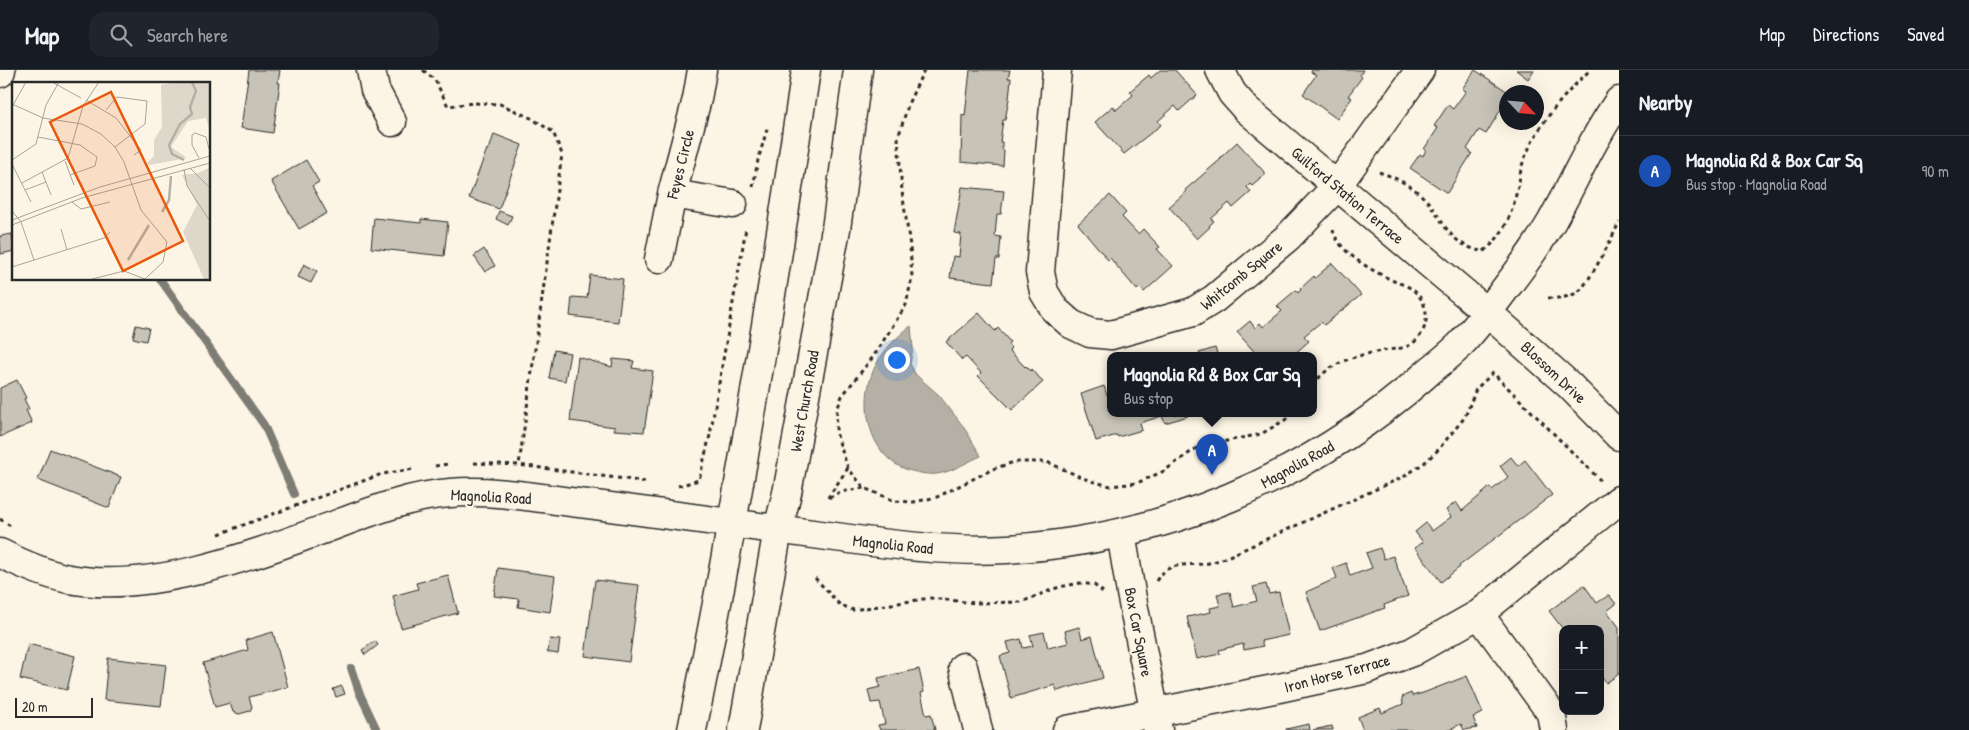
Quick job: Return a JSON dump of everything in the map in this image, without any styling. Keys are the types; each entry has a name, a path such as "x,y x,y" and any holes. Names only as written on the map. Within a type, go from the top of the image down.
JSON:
{"street":[{"path":"371,70 375,90 392,122"},
{"name":"Feyes Circle","path":"659,259 672,194 697,99 702,70"},
{"path":"692,730 771,303 806,70"},
{"name":"West Church Road","path":"743,730 778,529 787,493 836,229 858,70"},
{"name":"Whitcomb Square","path":"1057,70 1040,272 1044,292 1055,310 1071,324 1090,333 1111,335 1193,312 1214,299 1288,237 1337,186 1420,70"},
{"name":"Guilford Station Terrace","path":"1220,70 1232,93 1246,109 1487,312"},
{"name":"Magnolia Road","path":"0,553 28,566 73,579 118,582 162,577 180,574 239,557 419,497 455,492 492,493 732,522 880,544 942,550 1006,549 1069,543 1121,533 1183,516 1234,497 1293,469 1349,434 1402,395 1460,345 1529,257 1552,221 1582,164 1619,101"},
{"path":"672,194 744,204"},
{"name":"Blossom Drive","path":"1487,312 1569,385 1619,436"},
{"name":"Iron Horse Terrace","path":"1067,730 1157,721 1279,688 1366,669 1412,652 1479,614 1619,500"},
{"name":"Box Car Square","path":"1121,533 1131,594 1157,721"},
{"path":"1479,614 1551,713 1554,730"},
{"path":"962,667 978,730"}],"path":[{"path":"423,70 435,80 448,106 474,103 500,104 532,118 553,132 562,154 519,465"},
{"path":"924,70 908,102 898,138 912,277 906,305 873,357 842,396 837,410 836,432 848,468 864,488 895,501 914,502 937,497 993,469 1014,462 1047,462 1090,481 1111,486 1136,483 1164,471 1198,447 1261,434 1288,417"},
{"path":"670,486 680,487 699,480 710,435 744,204 771,117"},
{"path":"1548,298 1564,298 1580,291 1614,236 1619,222"},
{"path":"815,578 840,605 853,610 930,598 976,603 1020,602 1059,587 1080,583 1094,586 1103,592 1108,601 1152,586 1161,574 1170,567 1209,563 1227,557 1405,476 1437,451 1465,417 1476,390 1494,373 1619,500"},
{"path":"468,463 519,465 652,483"},
{"path":"434,466 451,464"},
{"path":"210,537 382,474 417,468"},
{"path":"848,468 827,499 840,492 864,488"},
{"path":"0,519 14,529"}],"shaded area":[{"path":"911,326 913,348 910,364 916,375 939,395 963,426 981,456 952,470 938,474 908,470 895,464 884,454 876,442 870,428 867,413 869,383 874,369 890,345"}],"building":[{"path":"249,70 280,70 273,133 241,128"},
{"path":"970,70 1010,70 1008,78 1011,78 1009,99 1005,120 1003,120 1000,142 1002,142 1002,149 1004,150 1003,166 961,162 962,115 965,116"},
{"path":"1160,70 1175,70 1197,95 1179,111 1175,106 1158,121 1161,125 1124,154 1095,122 1113,106 1116,110 1133,95 1130,91 1149,75 1151,78"},
{"path":"1312,70 1363,70 1360,75 1362,77 1348,96 1352,98 1337,119 1303,94 1316,75 1311,72"},
{"path":"1475,70 1499,86 1499,113 1486,134 1479,130 1467,149 1472,153 1447,193 1410,168 1420,154 1423,156 1426,150 1424,149 1438,128 1434,126 1448,105 1453,109 1466,91 1462,89"},
{"path":"1516,70 1534,70 1528,79"},
{"path":"494,134 522,145 499,209 469,198"},
{"path":"1237,142 1266,174 1252,186 1250,184 1247,187 1251,192 1233,208 1229,203 1211,219 1214,221 1210,227 1197,239 1169,207"},
{"path":"306,160 319,182 312,186 327,213 299,229 271,181"},
{"path":"962,187 1004,191 1001,214 997,214 995,236 1001,237 999,259 996,259 993,283 950,278 953,256 959,257 961,234 954,233"},
{"path":"1110,195 1126,213 1122,217 1138,234 1143,229 1160,247 1157,249 1173,266 1144,292 1140,287 1137,290 1110,258 1108,260 1078,224"},
{"path":"499,211 512,216 508,225 496,219"},
{"path":"374,218 421,223 421,219 448,222 444,256 371,248"},
{"path":"12,234 12,251 1,254 0,236"},
{"path":"484,249 495,266 485,272 474,256"},
{"path":"1332,263 1361,295 1324,325 1321,322 1304,336 1309,341 1297,352 1254,352 1237,332 1250,321 1255,328 1260,323 1263,327 1282,311 1277,306 1296,290 1298,293 1314,276 1315,278"},
{"path":"304,264 317,271 311,283 298,277"},
{"path":"590,275 623,279 618,322 570,316 572,297 587,298"},
{"path":"979,313 995,331 998,328 1010,342 1008,344 1011,348 1009,350 1025,367 1031,371 1032,369 1043,382 1012,410 978,376 981,373 966,357 962,360 946,342"},
{"path":"136,325 149,328 146,341 133,338"},
{"path":"1215,348 1216,352 1202,352"},
{"path":"554,350 570,353 565,381 549,378"},
{"path":"578,357 612,367 613,359 634,361 632,368 653,371 644,432 614,430 615,427 570,421"},
{"path":"17,380 26,398 24,399 29,409 26,410 32,423 0,437 0,388"},
{"path":"1104,386 1107,395 1107,417 1159,417 1140,423 1142,430 1096,441 1081,394"},
{"path":"1162,417 1185,417 1165,423"},
{"path":"50,449 121,477 109,508 38,480"},
{"path":"1511,457 1518,466 1525,460 1552,495 1441,582 1415,548 1423,542 1415,532 1426,523 1432,531 1451,517 1446,510 1456,502 1462,511 1490,487 1492,490 1508,477 1500,466"},
{"path":"1380,548 1384,559 1393,556 1408,596 1384,605 1385,608 1320,631 1306,592 1337,578 1333,568 1346,563 1350,576 1372,568 1366,553"},
{"path":"498,568 555,576 550,612 518,607 519,599 494,596"},
{"path":"448,575 458,613 401,628 393,596 418,589 416,583"},
{"path":"595,580 639,585 629,662 585,656"},
{"path":"1266,584 1269,594 1279,592 1289,635 1261,641 1263,646 1244,650 1243,644 1219,650 1220,654 1197,659 1187,617 1211,612 1210,608 1220,606 1217,594 1230,592 1234,607 1257,601 1253,587"},
{"path":"1584,585 1597,603 1609,595 1616,604 1607,611 1619,627 1619,674 1606,683 1604,680 1604,625 1560,625 1549,611"},
{"path":"1079,627 1082,639 1092,636 1103,678 1057,691 1055,685 1011,698 1000,656 1010,653 1007,642 1021,639 1023,648 1033,646 1030,635 1044,632 1048,648 1068,643 1065,631"},
{"path":"273,632 288,687 249,697 252,707 250,711 239,714 233,712 230,703 215,707 203,663 248,650 246,640"},
{"path":"550,639 560,640 558,654 547,652"},
{"path":"375,641 378,645 365,655 362,650"},
{"path":"28,644 75,656 67,690 20,679"},
{"path":"108,658 166,665 161,706 104,700"},
{"path":"919,669 924,692 921,693 926,715 931,714 935,730 880,730 878,725 885,724 880,702 871,703 868,690 880,687 878,678"},
{"path":"1467,676 1483,713 1473,717 1477,728 1464,730 1461,724 1452,728 1453,730 1363,730 1358,717 1380,708 1382,713 1403,704 1402,697 1411,693 1412,696 1423,693"},
{"path":"342,686 345,694 336,697 333,689"},
{"path":"1309,724 1310,730 1286,730 1286,729"},
{"path":"1332,726 1333,730 1313,730"}],"waterway":[{"path":"161,280 264,425 294,494"},
{"path":"351,668 359,692 377,730"}],"place":[{"name":"Magnolia Rd & Box Car Sq","path":"1212,475"}]}
